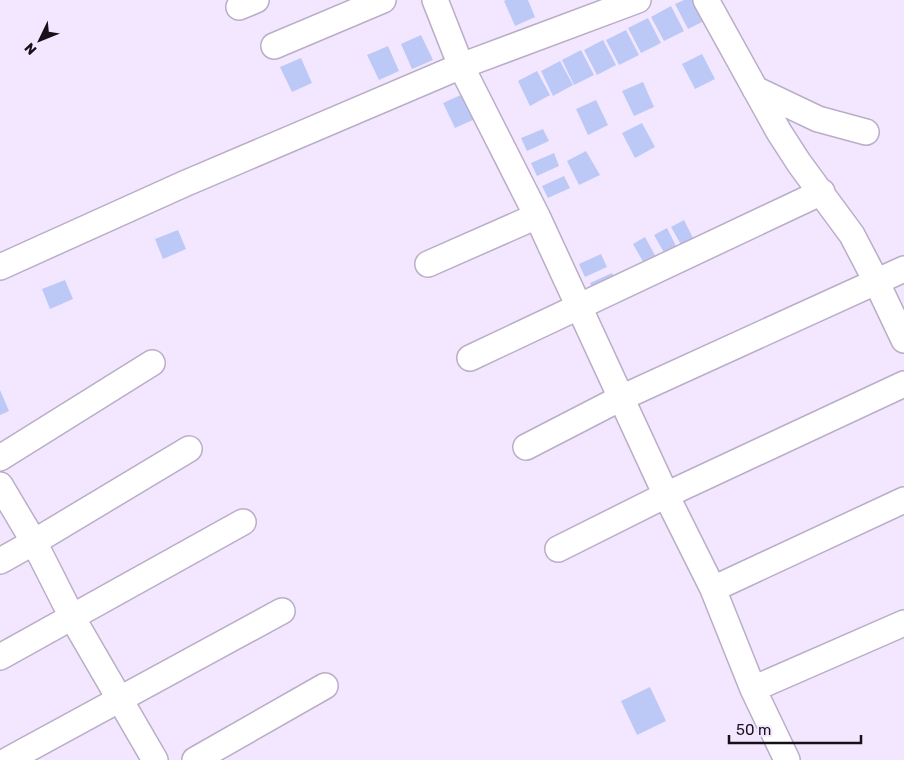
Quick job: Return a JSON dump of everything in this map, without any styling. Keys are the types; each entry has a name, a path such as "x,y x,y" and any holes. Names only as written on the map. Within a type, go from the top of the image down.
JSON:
{"street":[{"path":"274,46 383,0"},
{"path":"435,0 461,66 537,216 666,495 713,589 753,689 787,760"},
{"path":"0,267 184,184 461,66 638,0"},
{"path":"706,0 779,132 799,163 852,235 904,340"},
{"path":"756,89 818,118 866,132"},
{"path":"470,358 822,192"},
{"path":"428,264 537,216"},
{"path":"526,447 621,398 904,269"},
{"path":"0,458 152,362"},
{"path":"558,549 666,495 904,384"},
{"path":"0,561 189,449"},
{"path":"0,485 34,542 72,617 155,760"},
{"path":"713,589 904,500"},
{"path":"0,657 243,522"},
{"path":"8,760 282,611"},
{"path":"753,689 904,623"},
{"path":"195,760 325,686"}],"building":[{"path":"528,0 535,17 515,26 504,1"},
{"path":"684,0 698,0 708,19 688,29 675,4"},
{"path":"671,6 684,31 664,41 651,17"},
{"path":"648,18 661,43 641,53 628,28"},
{"path":"626,30 639,55 619,65 606,40"},
{"path":"421,35 433,60 412,69 401,44"},
{"path":"603,40 616,65 597,75 584,50"},
{"path":"388,46 399,71 379,80 367,55"},
{"path":"581,50 594,75 574,85 562,60"},
{"path":"702,54 715,79 695,89 682,64"},
{"path":"301,58 312,83 292,92 280,67"},
{"path":"560,61 573,85 553,96 541,71"},
{"path":"537,71 550,95 530,106 518,81"},
{"path":"643,82 654,107 634,116 622,91"},
{"path":"463,94 475,119 455,128 443,103"},
{"path":"596,100 608,125 588,135 576,109"},
{"path":"642,123 655,147 635,158 622,133"},
{"path":"543,129 549,141 527,151 521,138"},
{"path":"586,151 600,175 579,185 567,161"},
{"path":"554,153 559,166 537,176 531,163"},
{"path":"564,176 570,188 548,198 542,186"},
{"path":"684,220 695,242 683,248 671,227"},
{"path":"667,228 678,250 666,256 654,235"},
{"path":"178,230 186,249 163,259 155,239"},
{"path":"645,237 657,259 645,265 633,244"},
{"path":"601,254 607,267 585,277 579,264"},
{"path":"612,273 618,285 595,295 590,283"},
{"path":"65,280 73,299 50,309 42,289"},
{"path":"0,390 9,411 0,415"},
{"path":"650,687 666,721 637,735 621,701"}]}
